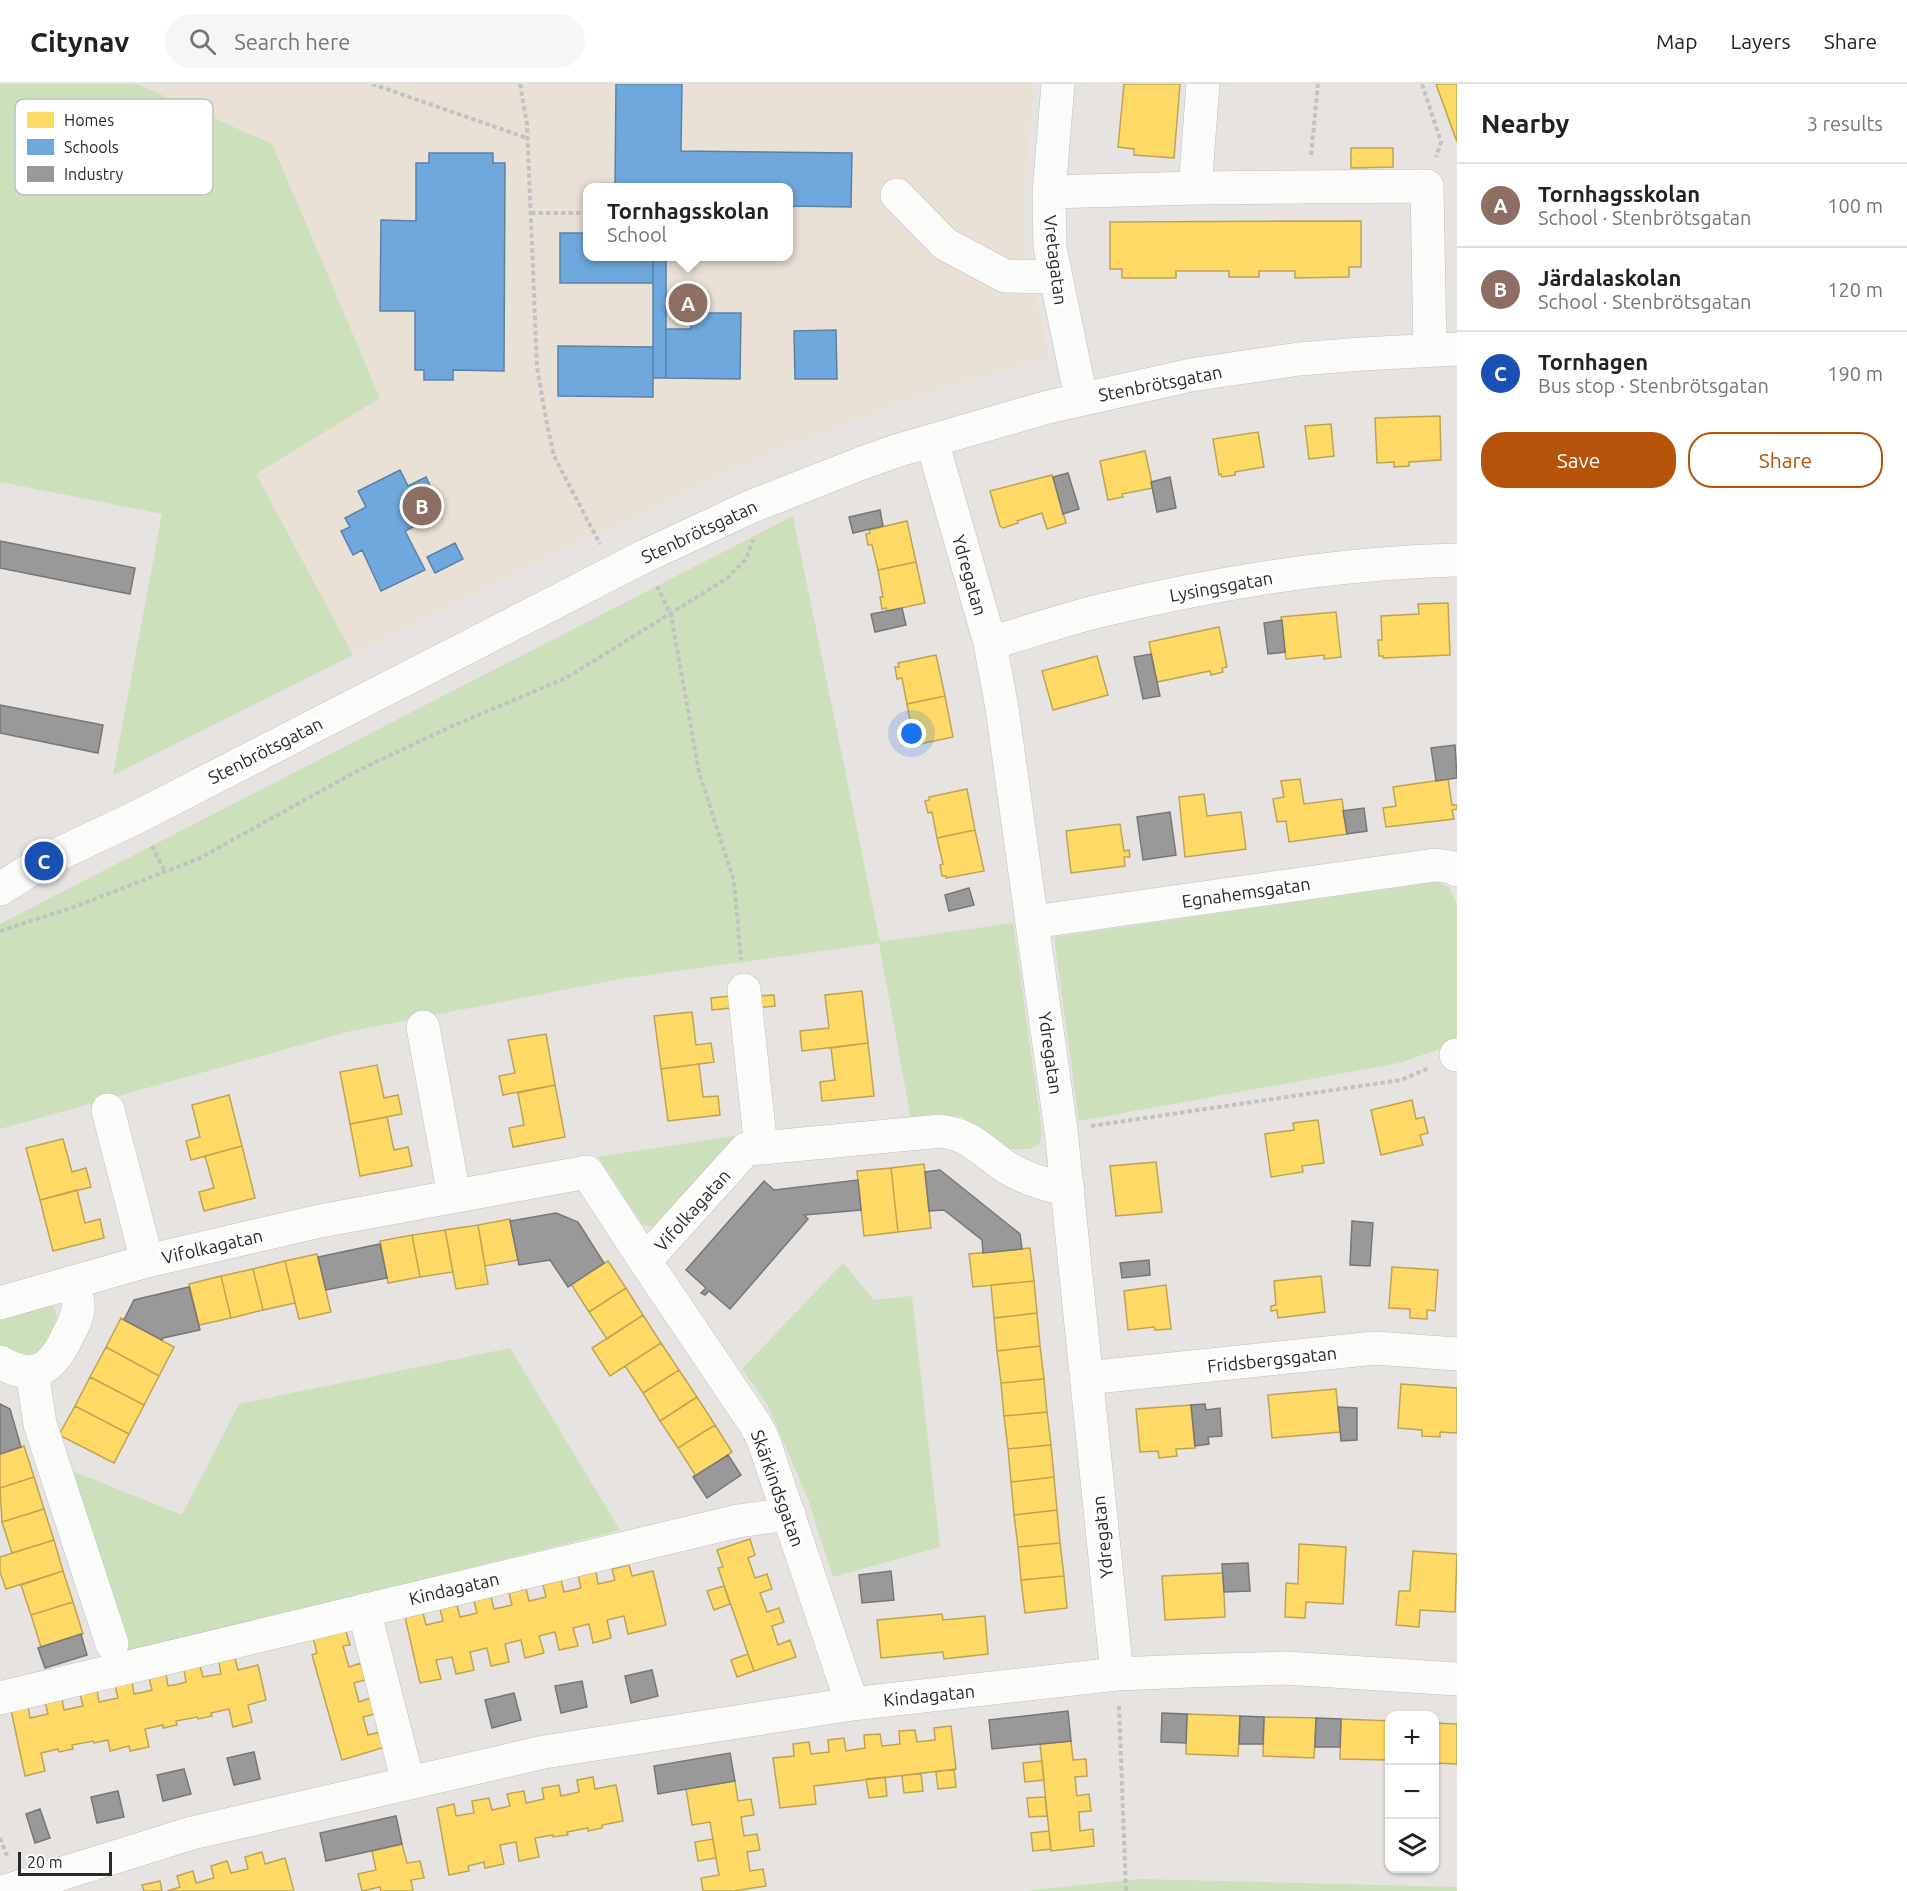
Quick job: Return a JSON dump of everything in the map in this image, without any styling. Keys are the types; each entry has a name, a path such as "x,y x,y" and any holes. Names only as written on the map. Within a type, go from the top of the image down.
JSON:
{"street":[{"name":"Vretagatan","path":"1059,84 1049,192 1050,248 1081,399"},
{"path":"1195,188 1203,84"},
{"path":"1049,192 1427,186 1444,349"},
{"path":"897,195 945,244 1005,276 1055,277"},
{"name":"Stenbrötsgatan","path":"0,889 44,861 137,817 615,571 750,507 862,463 1081,399 1191,375 1299,359 1444,349"},
{"name":"Ydregatan","path":"932,441 990,644 1002,708 1061,1130 1117,1674"},
{"name":"Lysingsgatan","path":"990,644 1093,613 1176,593 1259,578 1344,567 1457,560"},
{"name":"Egnahemsgatan","path":"1033,922 1435,865 1457,870"},
{"path":"744,990 761,1148"},
{"path":"423,1027 454,1196"},
{"name":"Vifolkagatan","path":"108,1110 147,1261"},
{"name":"Vifolkagatan","path":"0,1303 147,1261 320,1221 587,1173 645,1261 746,1149 941,1131 957,1133 968,1138 1019,1174 1041,1184 1068,1190"},
{"name":"Skärkindsgatan","path":"645,1261 763,1439 852,1704"},
{"path":"0,1362 22,1371 42,1370 51,1364 60,1353 75,1319 78,1305 72,1282"},
{"name":"Fridsbergsgatan","path":"1086,1378 1375,1348 1457,1354"},
{"path":"32,1371 40,1424 112,1644"},
{"name":"Kindagatan","path":"0,1698 738,1521 789,1514"},
{"path":"364,1610 408,1782"},
{"name":"Kindagatan","path":"6,1891 192,1833 408,1782 544,1752 852,1704 1117,1674 1286,1668 1457,1679"}],"path":[{"path":"372,84 527,138"},
{"path":"520,84 527,138 537,367 554,456 615,571"},
{"path":"1307,188 1318,84"},
{"path":"1422,84 1441,142 1427,186"},
{"path":"531,213 583,213"},
{"path":"0,931 74,907 198,859 357,771 450,727 566,678 726,579 746,559 753,543 755,531 750,507"},
{"path":"671,615 699,772 734,880 744,990"},
{"path":"1061,1130 1401,1080 1457,1055"},
{"path":"1117,1674 1126,1891"}],"shaded area":[{"path":"137,84 1034,84 1025,174 1023,248 1049,358 933,391 771,452 587,538 353,655 256,474 380,398 272,144 213,118 213,99 171,99"}],"green space":[{"path":"0,84 137,84 171,99 15,99 15,195 213,195 213,118 272,144 380,398 256,474 353,655 113,775 162,514 0,482"},
{"path":"793,516 880,942 1013,923 1042,1133 1040,1144 1029,1149 1008,1149 961,1116 911,1120 879,943 620,979 351,1031 0,1129 0,924"},
{"path":"1437,882 1449,887 1457,905 1457,1043 1399,1063 1079,1121 1054,937"},
{"path":"746,1134 654,1227 642,1224 598,1157"},
{"path":"843,1263 874,1300 912,1296 940,1547 833,1577 808,1499 768,1406 742,1369"},
{"path":"52,1305 57,1321 46,1346 31,1355 22,1356 0,1345 0,1314"},
{"path":"510,1348 620,1530 129,1653 65,1468 182,1515 239,1404"},
{"path":"1139,1879 1457,1887 1457,1891 1025,1891"}],"building: Homes":[{"path":"1124,84 1180,84 1174,158 1134,155 1134,149 1118,147"},
{"path":"1436,84 1457,84 1457,142"},
{"path":"1351,148 1393,148 1393,167 1351,168"},
{"path":"1361,221 1361,267 1349,267 1349,277 1295,278 1295,271 1259,271 1259,277 1229,277 1229,271 1176,271 1176,278 1122,278 1122,269 1110,269 1110,222"},
{"path":"1440,416 1441,460 1409,462 1409,466 1394,467 1394,462 1377,463 1375,418"},
{"path":"1331,424 1334,456 1309,459 1305,426"},
{"path":"1258,432 1264,467 1235,472 1235,475 1222,477 1221,474 1219,475 1213,439"},
{"path":"1145,451 1153,488 1122,494 1123,497 1108,500 1100,461"},
{"path":"1052,475 1066,523 1047,529 1042,513 1003,528 1000,526 990,491"},
{"path":"907,521 916,562 878,570 872,545 868,545 866,534 870,533 869,530"},
{"path":"916,562 925,603 887,611 886,608 882,609 880,597 883,597 878,570"},
{"path":"1448,603 1450,655 1383,658 1379,656 1378,640 1382,640 1381,616 1419,614 1418,604"},
{"path":"1336,612 1341,657 1324,659 1324,655 1286,659 1281,617"},
{"path":"1219,627 1227,667 1222,668 1223,672 1211,675 1210,671 1157,682 1149,642"},
{"path":"936,655 945,696 907,704 902,678 897,679 895,667 899,667 898,663"},
{"path":"1097,656 1108,695 1053,710 1042,671"},
{"path":"945,696 953,737 915,745 915,742 911,743 909,731 912,731 907,704"},
{"path":"1300,779 1304,804 1342,799 1347,834 1289,842 1286,821 1277,822 1273,799 1284,797 1281,781"},
{"path":"1448,779 1452,805 1457,805 1457,809 1452,810 1454,819 1386,827 1383,808 1396,806 1393,787"},
{"path":"967,789 975,830 937,838 932,812 928,813 925,801 929,800 929,797"},
{"path":"1204,794 1207,816 1241,812 1246,849 1185,857 1179,797"},
{"path":"1120,824 1124,851 1129,850 1130,857 1124,857 1125,866 1071,873 1066,831"},
{"path":"975,830 984,871 946,878 942,876 940,865 943,864 937,838"},
{"path":"862,991 868,1043 802,1051 800,1031 829,1028 825,995"},
{"path":"774,995 775,1006 756,1008 755,996"},
{"path":"730,996 731,1008 712,1010 711,998"},
{"path":"692,1012 696,1045 711,1043 714,1062 661,1069 654,1016"},
{"path":"546,1034 555,1085 503,1095 499,1076 515,1073 508,1040"},
{"path":"868,1043 874,1096 822,1101 820,1082 835,1080 831,1048"},
{"path":"699,1064 703,1097 718,1096 720,1115 668,1121 661,1069"},
{"path":"377,1065 384,1098 398,1095 402,1114 350,1124 340,1072"},
{"path":"555,1085 565,1137 513,1147 509,1128 524,1125 518,1093"},
{"path":"229,1095 242,1146 191,1160 186,1141 200,1137 192,1105"},
{"path":"1412,1100 1416,1119 1424,1117 1428,1133 1420,1135 1423,1145 1381,1155 1371,1110"},
{"path":"387,1117 394,1150 408,1147 412,1166 360,1176 350,1124"},
{"path":"1318,1120 1324,1163 1302,1166 1303,1172 1271,1177 1265,1134 1294,1130 1293,1123"},
{"path":"63,1139 72,1172 86,1168 91,1187 40,1200 26,1148"},
{"path":"242,1146 255,1198 204,1211 199,1192 214,1188 205,1156"},
{"path":"1156,1162 1162,1212 1116,1216 1110,1166"},
{"path":"924,1164 931,1228 898,1232 891,1168"},
{"path":"891,1168 898,1232 864,1236 857,1171"},
{"path":"77,1190 85,1223 100,1219 104,1238 53,1251 40,1200"},
{"path":"510,1219 518,1260 485,1266 478,1225"},
{"path":"478,1225 488,1284 456,1289 445,1230"},
{"path":"445,1230 453,1272 420,1277 412,1235"},
{"path":"412,1235 420,1277 388,1283 380,1241"},
{"path":"1030,1248 1034,1281 973,1287 969,1254"},
{"path":"317,1254 331,1312 299,1319 285,1261"},
{"path":"285,1261 295,1303 263,1310 253,1269"},
{"path":"608,1261 626,1288 589,1312 571,1284"},
{"path":"1392,1267 1438,1270 1435,1311 1427,1310 1427,1319 1410,1318 1410,1309 1389,1308"},
{"path":"253,1269 263,1310 231,1318 221,1276"},
{"path":"221,1276 231,1318 199,1325 189,1284"},
{"path":"1321,1276 1325,1312 1278,1318 1277,1310 1271,1311 1271,1306 1276,1305 1274,1281"},
{"path":"1034,1281 1037,1313 994,1318 991,1285"},
{"path":"1166,1285 1171,1329 1155,1330 1154,1327 1128,1330 1124,1291"},
{"path":"626,1288 643,1315 607,1339 589,1312"},
{"path":"1037,1313 1040,1346 997,1351 994,1318"},
{"path":"643,1315 661,1343 610,1376 592,1348"},
{"path":"121,1318 174,1347 159,1376 106,1347"},
{"path":"661,1343 679,1370 643,1393 625,1366"},
{"path":"1040,1346 1044,1379 1001,1383 997,1351"},
{"path":"106,1347 159,1376 144,1405 90,1377"},
{"path":"679,1370 697,1397 660,1421 643,1393"},
{"path":"90,1377 144,1405 129,1434 75,1406"},
{"path":"1044,1379 1047,1412 1004,1416 1001,1383"},
{"path":"1401,1384 1457,1388 1457,1433 1440,1432 1440,1437 1422,1436 1422,1430 1398,1428"},
{"path":"1336,1389 1340,1432 1272,1438 1268,1395"},
{"path":"697,1397 715,1425 678,1448 660,1421"},
{"path":"1191,1405 1195,1448 1176,1449 1177,1456 1159,1458 1158,1451 1140,1452 1136,1409"},
{"path":"75,1406 129,1434 114,1463 59,1435"},
{"path":"1047,1412 1051,1445 1008,1449 1004,1416"},
{"path":"715,1425 732,1452 696,1476 678,1448"},
{"path":"1051,1445 1054,1477 1011,1482 1008,1449"},
{"path":"24,1446 34,1477 0,1488 0,1454"},
{"path":"34,1477 44,1509 2,1522 0,1488"},
{"path":"1054,1477 1057,1510 1014,1515 1011,1482"},
{"path":"44,1509 54,1540 12,1553 2,1522"},
{"path":"1057,1510 1060,1543 1018,1547 1014,1515"},
{"path":"750,1539 755,1555 748,1558 755,1578 767,1574 772,1589 760,1593 767,1612 779,1608 784,1622 772,1626 778,1645 790,1640 796,1657 754,1671 718,1568 723,1567 717,1550"},
{"path":"54,1540 63,1571 6,1589 0,1572 0,1557"},
{"path":"1060,1543 1064,1576 1021,1580 1018,1547"},
{"path":"1299,1544 1346,1547 1343,1604 1306,1602 1305,1618 1285,1617 1286,1583 1298,1584"},
{"path":"1413,1551 1457,1554 1455,1612 1420,1610 1419,1627 1396,1625 1399,1591 1410,1591"},
{"path":"629,1565 632,1576 653,1571 666,1625 628,1634 624,1616 607,1620 611,1638 593,1643 589,1624 573,1628 578,1646 559,1650 555,1632 539,1636 544,1653 525,1658 521,1640 505,1644 509,1662 491,1666 487,1648 470,1652 474,1670 456,1674 452,1657 436,1660 441,1679 420,1683 405,1617 423,1613 426,1625 443,1621 440,1609 457,1605 460,1617 477,1613 474,1601 491,1597 494,1609 512,1605 509,1593 526,1589 529,1601 538,1599 546,1597 543,1585 561,1580 564,1592 573,1590 581,1588 578,1576 596,1572 598,1584 615,1580 612,1569"},
{"path":"63,1571 73,1602 31,1615 21,1585"},
{"path":"1223,1573 1225,1617 1165,1620 1162,1576"},
{"path":"1064,1576 1067,1608 1025,1613 1021,1580"},
{"path":"724,1586 730,1604 714,1610 707,1591"},
{"path":"73,1602 83,1634 41,1647 31,1615"},
{"path":"942,1614 943,1620 985,1616 988,1654 944,1659 943,1652 881,1658 877,1620"},
{"path":"345,1628 350,1645 343,1646 349,1667 361,1663 365,1680 354,1683 359,1702 370,1698 375,1714 363,1717 368,1735 380,1732 385,1747 342,1760 312,1655 317,1653 313,1637"},
{"path":"748,1654 754,1671 737,1677 731,1660"},
{"path":"235,1658 238,1670 258,1665 266,1700 248,1705 252,1722 233,1727 229,1709 211,1713 212,1716 176,1721 177,1725 145,1729 149,1747 130,1751 129,1746 110,1751 108,1740 72,1745 73,1749 59,1752 58,1749 41,1753 45,1771 25,1776 11,1710 28,1706 30,1718 48,1714 45,1702 62,1698 64,1710 83,1706 80,1694 97,1690 99,1702 118,1698 115,1686 132,1682 134,1694 144,1692 152,1690 149,1678 166,1674 168,1686 179,1684 186,1682 184,1670 200,1666 203,1677 221,1674 219,1662"},
{"path":"1187,1714 1240,1716 1238,1756 1186,1754"},
{"path":"1264,1717 1316,1718 1314,1758 1263,1756"},
{"path":"1341,1719 1385,1721 1385,1760 1340,1759"},
{"path":"1439,1723 1457,1724 1457,1764 1439,1763"},
{"path":"951,1726 956,1769 814,1786 816,1804 780,1808 773,1758 794,1756 793,1744 809,1742 811,1754 829,1752 828,1740 844,1738 846,1751 865,1748 864,1735 880,1734 882,1746 900,1744 899,1731 915,1730 917,1742 935,1740 934,1728"},
{"path":"1071,1741 1073,1760 1086,1759 1087,1776 1075,1777 1077,1796 1089,1794 1091,1811 1079,1812 1080,1831 1093,1829 1094,1846 1051,1851 1040,1744"},
{"path":"1042,1761 1044,1780 1025,1782 1023,1763"},
{"path":"954,1769 956,1787 938,1789 936,1772"},
{"path":"921,1773 923,1791 904,1793 902,1776"},
{"path":"593,1777 595,1789 616,1785 623,1821 602,1825 602,1828 588,1831 588,1828 567,1832 568,1835 535,1838 539,1857 519,1861 516,1842 500,1845 504,1864 485,1868 484,1862 468,1866 469,1871 449,1875 437,1808 454,1804 456,1816 474,1813 472,1801 489,1798 492,1810 510,1806 507,1794 524,1791 526,1803 544,1799 542,1788 559,1785 561,1796 579,1792 577,1780"},
{"path":"885,1777 887,1796 869,1798 866,1779"},
{"path":"735,1781 738,1801 751,1799 754,1815 741,1817 744,1836 757,1834 760,1850 747,1852 750,1871 763,1869 766,1886 734,1891 703,1891 701,1878 719,1875 710,1822 692,1825 686,1789"},
{"path":"1045,1797 1047,1816 1029,1817 1027,1798"},
{"path":"1049,1831 1051,1849 1033,1851 1031,1833"},
{"path":"713,1839 716,1858 698,1861 695,1842"},
{"path":"402,1844 407,1863 420,1861 424,1878 411,1880 413,1891 381,1891 380,1887 362,1891 358,1874 376,1870 372,1851"},
{"path":"262,1852 265,1864 285,1858 294,1891 167,1891 180,1887 177,1876 193,1871 196,1883 214,1878 211,1866 227,1861 231,1873 248,1869 245,1857"},
{"path":"160,1881 162,1891 144,1891 142,1885"}],"building: Schools":[{"path":"616,84 682,84 681,151 852,153 851,207 793,206 793,183 615,183"},
{"path":"429,153 493,153 493,163 505,163 504,371 453,370 453,380 424,380 424,370 415,370 415,311 380,311 381,220 416,221 416,163 429,163"},
{"path":"560,233 583,233 583,261 653,261 653,283 560,283"},
{"path":"653,261 666,261 666,378 653,378"},
{"path":"691,313 741,313 740,379 666,378 666,329 691,329"},
{"path":"836,330 837,379 795,379 794,331"},
{"path":"558,346 653,347 653,397 558,396"},
{"path":"400,470 408,486 426,477 443,512 405,531 425,570 381,591 362,550 353,555 341,531 350,527 345,518 366,507 358,491"},
{"path":"455,543 463,559 435,573 427,557"}],"building: Industry":[{"path":"1068,473 1079,509 1063,514 1053,477"},
{"path":"1170,477 1176,508 1157,512 1151,482"},
{"path":"880,510 883,526 853,533 849,517"},
{"path":"0,541 135,568 130,594 0,568"},
{"path":"902,608 906,625 875,632 871,614"},
{"path":"1282,620 1285,652 1268,654 1264,623"},
{"path":"1151,654 1160,696 1143,699 1134,657"},
{"path":"0,705 103,725 98,753 0,733"},
{"path":"1455,745 1457,778 1436,781 1431,748"},
{"path":"1364,808 1367,831 1347,834 1343,811"},
{"path":"1170,812 1176,855 1143,860 1137,817"},
{"path":"969,888 974,905 949,911 945,895"},
{"path":"940,1170 1020,1234 1022,1249 983,1253 982,1240 944,1210 929,1211 925,1172"},
{"path":"858,1180 861,1210 804,1215 808,1219 730,1309 709,1291 705,1295 701,1293 706,1288 686,1270 764,1181 774,1190"},
{"path":"556,1213 578,1222 604,1263 568,1287 550,1260 519,1265 510,1221"},
{"path":"1352,1221 1373,1223 1370,1266 1350,1265"},
{"path":"380,1244 387,1278 326,1290 318,1257"},
{"path":"1149,1260 1150,1275 1122,1278 1120,1263"},
{"path":"189,1287 200,1330 162,1340 124,1320 134,1300"},
{"path":"0,1404 10,1409 21,1447 0,1454"},
{"path":"1205,1404 1206,1410 1220,1408 1222,1436 1208,1437 1209,1444 1195,1446 1191,1405"},
{"path":"1338,1407 1357,1408 1357,1440 1341,1441"},
{"path":"728,1455 741,1475 707,1498 693,1477"},
{"path":"1248,1563 1250,1591 1224,1592 1222,1564"},
{"path":"891,1571 894,1600 862,1603 859,1575"},
{"path":"81,1634 87,1655 45,1668 38,1648"},
{"path":"652,1670 658,1696 631,1703 625,1676"},
{"path":"582,1681 587,1707 561,1713 555,1686"},
{"path":"514,1693 521,1720 492,1728 485,1700"},
{"path":"1068,1711 1071,1741 992,1749 989,1720"},
{"path":"1162,1713 1187,1714 1186,1743 1161,1742"},
{"path":"1240,1716 1264,1717 1263,1744 1239,1744"},
{"path":"1316,1718 1341,1719 1340,1747 1315,1747"},
{"path":"254,1752 260,1779 234,1785 227,1758"},
{"path":"730,1753 735,1781 658,1794 654,1766"},
{"path":"184,1769 191,1794 163,1801 157,1775"},
{"path":"118,1791 124,1817 97,1823 91,1797"},
{"path":"40,1809 50,1838 35,1843 26,1814"},
{"path":"396,1816 402,1844 326,1861 320,1833"}],"place":[{"name":"Tornhagsskolan","path":"688,303"},
{"name":"Järdalaskolan","path":"422,506"},
{"name":"Tornhagen","path":"44,861"}]}
